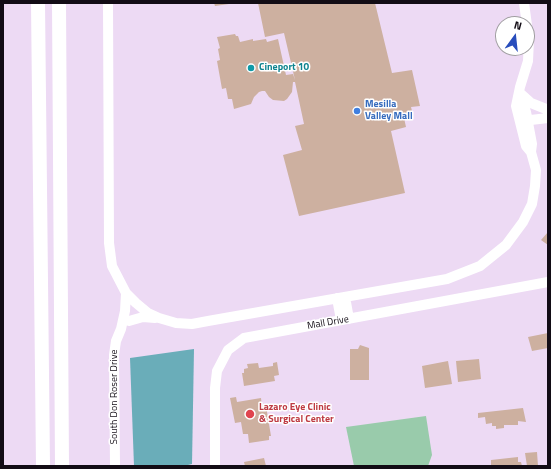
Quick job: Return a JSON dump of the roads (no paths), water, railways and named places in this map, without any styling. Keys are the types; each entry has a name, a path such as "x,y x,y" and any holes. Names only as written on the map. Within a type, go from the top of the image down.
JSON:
{"highway":[{"path":"38,3 43,466"},
{"path":"59,3 62,466"}],"street":[{"path":"108,3 109,243 112,266 126,293 138,305 159,318"},
{"path":"524,3 529,40 528,61 521,80 519,93 526,146 531,152"},
{"path":"519,93 531,104 547,113"},
{"path":"523,117 547,113"},
{"path":"531,138 536,126 547,113"},
{"path":"126,293 127,319 143,317 159,318 192,324 446,279 480,266 506,246 523,222 532,204 536,170 531,152 531,138 523,117"},
{"name":"Mall Drive","path":"215,466 215,388 217,371 228,350 244,338 548,282"},
{"path":"341,298 345,319"},
{"name":"South Don Roser Drive","path":"115,466 114,355 116,341 121,328 138,305"}],"place":[{"name":"Cineport 10","path":"251,68"},
{"name":"Mesilla Valley Mall","path":"357,111"},
{"name":"Lazaro Eye Clinic & Surgical Center","path":"250,414"}]}
